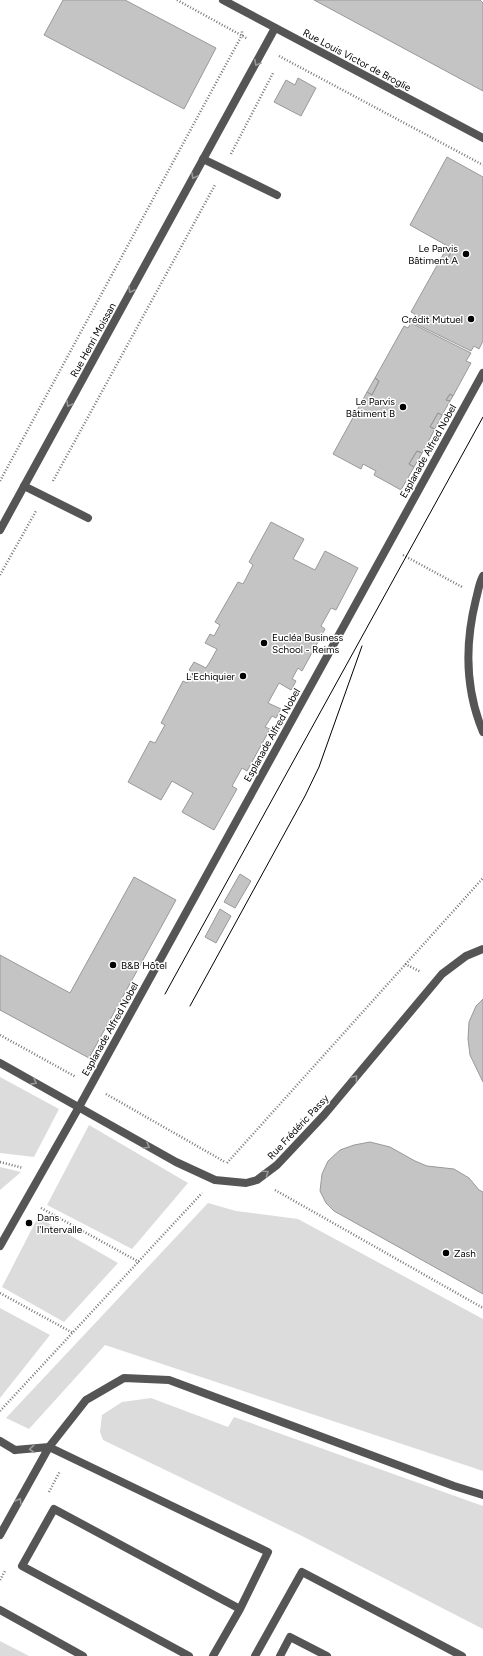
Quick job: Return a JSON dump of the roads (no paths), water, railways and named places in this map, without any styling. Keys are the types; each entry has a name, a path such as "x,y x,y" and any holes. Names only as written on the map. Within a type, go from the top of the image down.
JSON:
{"street":[{"name":"Rue Louis Victor de Broglie","path":"223,0 483,138"},
{"name":"Rue Henri Moissan","path":"0,530 275,28"},
{"path":"203,159 276,195"},
{"name":"Esplanade Alfred Nobel","path":"0,1246 79,1107 483,373"},
{"path":"24,486 88,518"},
{"path":"483,576 470,624 468,662 476,715 483,732"},
{"name":"Rue Frédéric Passy","path":"79,1107 176,1162 215,1180 246,1183 257,1180 277,1165 324,1115 442,974 466,956 483,949"},
{"path":"0,1063 79,1107"},
{"path":"0,1535 49,1447 86,1400 124,1378 169,1380 454,1486 483,1494"},
{"path":"0,1441 15,1450 49,1447 268,1552 240,1609 213,1656"},
{"path":"189,1656 22,1566 54,1509 240,1609"},
{"path":"255,1656 302,1572 462,1656"},
{"path":"0,1610 83,1656"},
{"path":"280,1656 290,1637 326,1656"}],"tram line":[{"path":"165,994 483,417"},
{"path":"190,1006 305,796 319,767 362,646"}],"place":[{"name":"Le Parvis Bâtiment A","path":"466,254"},
{"name":"Crédit Mutuel","path":"471,319"},
{"name":"Le Parvis Bâtiment B","path":"403,407"},
{"name":"Eucléa Business School - Reims","path":"264,643"},
{"name":"L'Echiquier","path":"243,676"},
{"name":"B&B Hôtel","path":"113,965"},
{"name":"Dans l'Intervalle","path":"29,1223"},
{"name":"Zash","path":"446,1253"}]}
